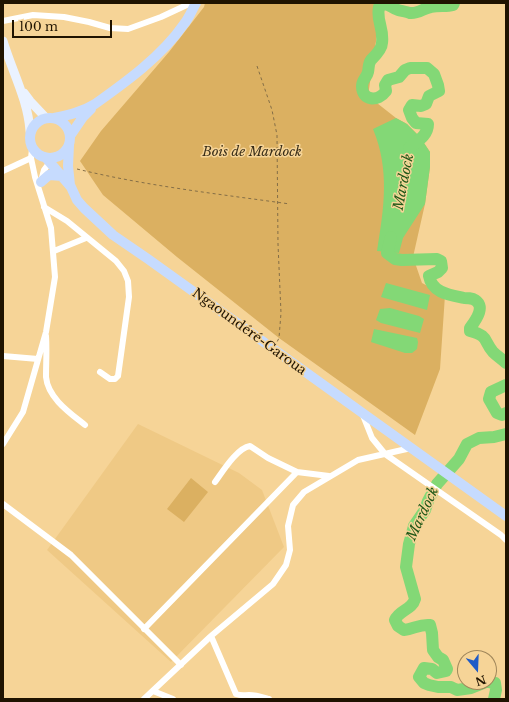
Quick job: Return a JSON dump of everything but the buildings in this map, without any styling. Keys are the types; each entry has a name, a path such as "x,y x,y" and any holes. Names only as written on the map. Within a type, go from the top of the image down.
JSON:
{"highway":[{"path":"95,104 72,114 40,120 30,131 29,141 32,154 49,160 60,156 66,151 83,118 95,104 139,71 167,45 184,25 196,3"},
{"path":"50,118 62,122 68,128 70,141"},
{"name":"Ngaoundéré-Garoua","path":"70,141 68,166 71,187"},
{"name":"Ngaoundéré-Garoua","path":"49,160 71,187 84,208 112,235 148,259 506,516"},
{"path":"41,188 49,175 62,176"}],"main road":[{"path":"3,41 28,113 30,131"},
{"path":"18,85 30,101 50,118"}],"street":[{"path":"3,21 33,15 64,17 110,28 128,29 161,17 191,3"},
{"path":"3,171 32,154 35,177 41,188"},
{"path":"3,444 24,412 46,332 55,277 51,228 44,207 41,188 44,170 49,160"},
{"path":"44,207 67,221 116,261 124,270 128,281 129,297 118,376 115,379 110,380 100,372"},
{"path":"54,251 86,238"},
{"path":"46,332 46,377 48,387 61,405 85,425"},
{"path":"3,356 38,359"},
{"path":"362,413 372,438 385,454 506,540"},
{"path":"215,482 245,446 250,446 268,458 297,472 329,476"},
{"path":"144,699 211,636 273,584 286,565 290,550 288,526 293,505 304,492 358,460 411,448"},
{"path":"144,628 297,472"},
{"path":"3,504 71,556 181,665"},
{"path":"211,636 236,694 240,696 249,695 269,699"},
{"path":"154,691 173,699"}],"path":[{"path":"256,66 272,110 277,135 278,244 282,313 279,338 273,349"},
{"path":"68,166 135,182 290,204"}],"shaded area":[{"path":"138,424 239,473 262,490 284,547 171,662 47,550"}],"green space":[{"name":"Bois de Mardock","path":"205,3 374,3 381,7 368,96 396,118 407,124 420,137 430,152 430,167 425,204 413,257 422,283 445,295 440,369 415,435 279,338 177,257 103,195 80,161 101,131 169,52 204,7"},
{"path":"191,478 208,492 184,522 167,509"}],"water":[{"path":"396,118 407,124 420,137 430,152 430,167 425,204 403,238 399,253 377,251 382,220 384,174 382,159 373,129"},
{"path":"386,283 430,295 427,310 381,297"},
{"path":"390,308 419,316 424,319 420,333 381,323 376,320 380,309"},
{"path":"374,329 417,338 417,349 412,353 405,353 371,342"}],"waterway":[{"name":"Mardock","path":"409,148 424,135 428,128 428,124 416,123 409,110 412,105 421,106 426,104 429,96 439,91 438,85 434,74 427,68 410,68 405,70 399,77 388,80 385,85 386,91 383,95 375,98 367,97 365,95 362,86 369,64 382,45 382,33 378,16 379,7 382,5 388,5 398,10 413,13 426,8 448,6 453,5 454,3"},
{"name":"Mardock","path":"391,237 387,253 395,259 437,259 441,261 442,268 438,272 429,276 431,282 438,290 442,292 453,296 472,299 477,302 480,309 470,328 470,331 483,337 493,352 506,363"},
{"name":"Mardock","path":"506,385 491,392 489,399 497,413 502,415 506,413"},
{"name":"Mardock","path":"457,690 451,687 429,685 424,683 419,677 424,668 432,669 437,673 446,671 447,669 443,660 438,657 433,650 430,625 423,625 404,630 398,626 395,620 399,614 411,606 415,599 406,567 409,544 414,526 425,510 437,484 459,459 467,444 479,438 494,437 506,434"},
{"name":"Mardock","path":"494,699 496,690"}]}
